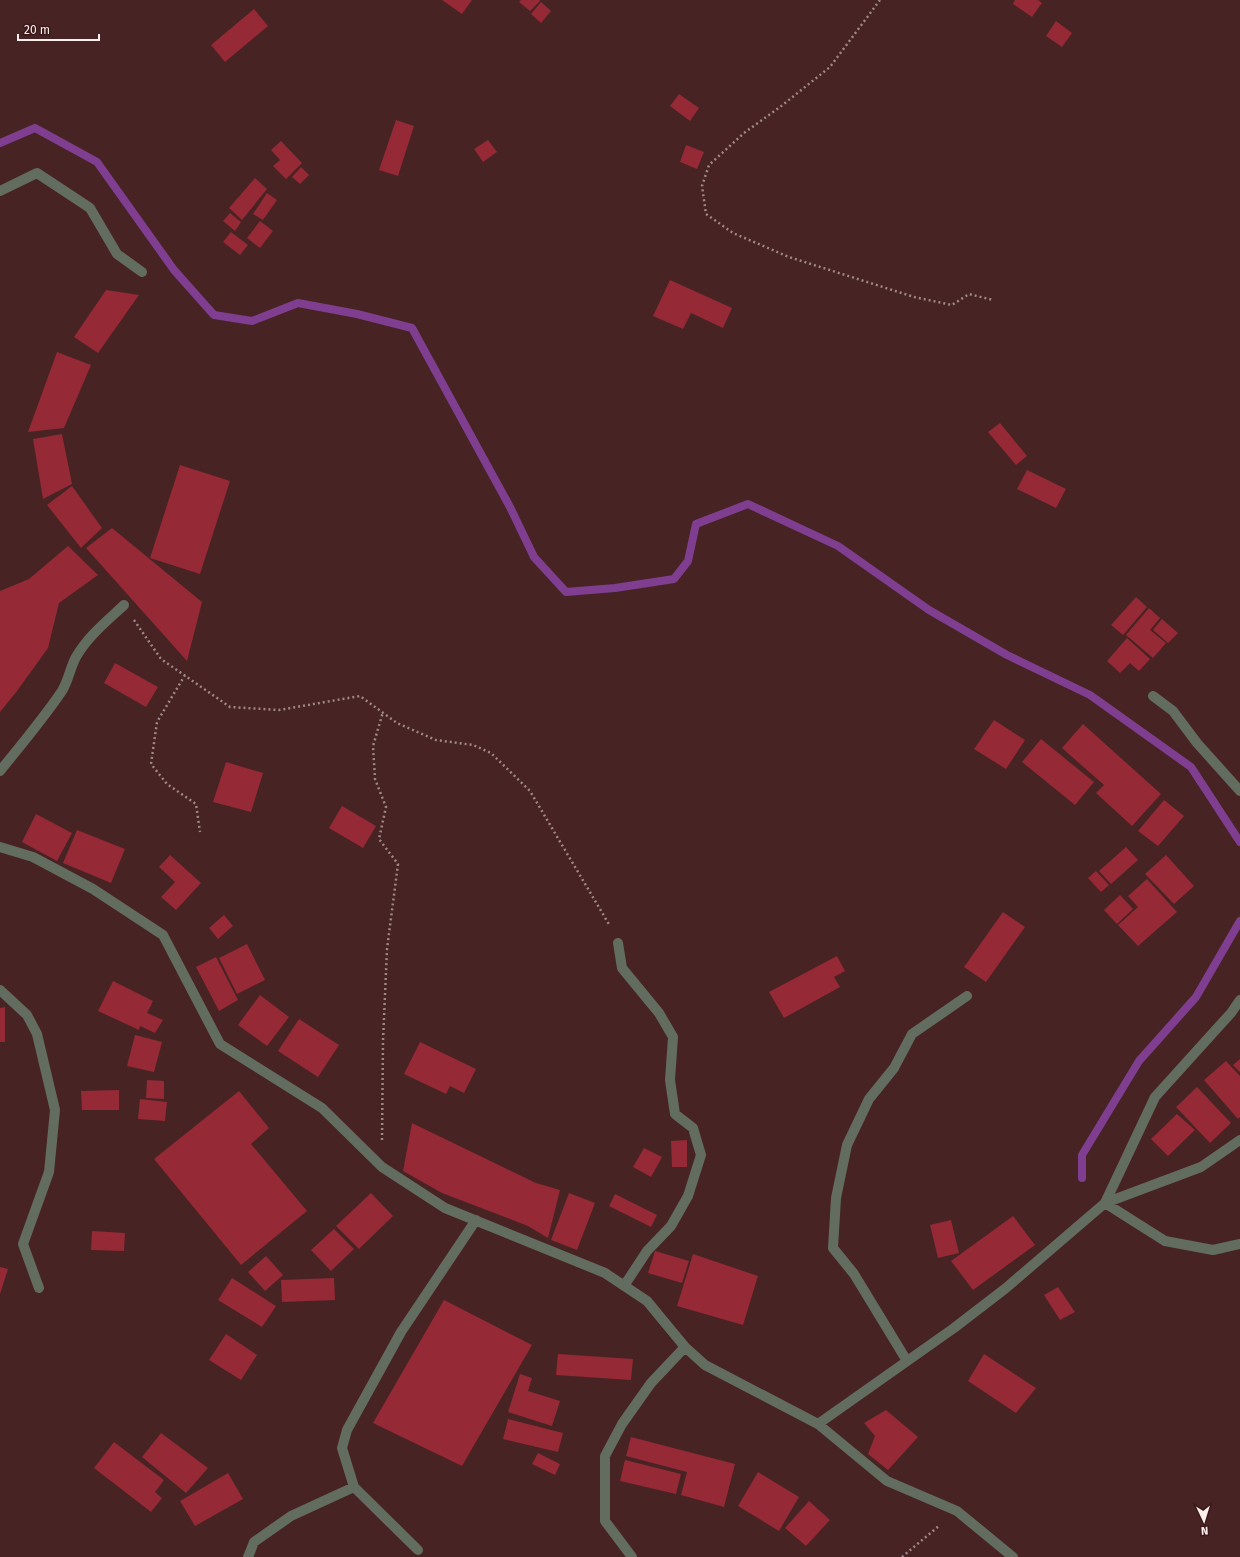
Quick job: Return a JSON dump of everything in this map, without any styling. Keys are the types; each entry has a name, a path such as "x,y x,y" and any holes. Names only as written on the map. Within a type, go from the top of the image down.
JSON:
{"street":[{"path":"0,191 37,173 90,208 117,254 142,272"},
{"path":"0,771 30,734 62,690 70,676 76,658 92,634 124,605"},
{"path":"1153,696 1173,710 1197,743 1240,791"},
{"path":"0,847 33,858 93,889 163,935 220,1044 322,1108 382,1167 446,1208 606,1273 647,1301 685,1347 706,1366 818,1424 888,1481 957,1511 1013,1557"},
{"path":"618,943 622,968 659,1013 673,1037 670,1080 675,1114 693,1128 701,1155 688,1196 671,1226 647,1251 624,1286"},
{"path":"0,990 27,1015 37,1034 55,1110 49,1172 23,1244 39,1288"},
{"path":"907,1361 854,1274 833,1248 836,1198 847,1145 869,1099 894,1068 912,1034 967,996"},
{"path":"1105,1203 1155,1097 1231,1013 1240,1000"},
{"path":"818,1424 1006,1288 1105,1203 1201,1167 1240,1140"},
{"path":"1105,1203 1165,1241 1214,1250 1240,1244"},
{"path":"418,1550 354,1487 342,1448 347,1430 401,1332 476,1220"},
{"path":"632,1557 605,1521 605,1456 622,1424 650,1383 685,1347"},
{"path":"248,1557 254,1542 291,1516 354,1487"}],"path":[{"path":"880,0 830,67 780,107 744,133 709,165 702,186 706,214 733,233 789,257 914,297 952,305 969,294 993,300"},
{"path":"124,605 161,658 230,706 279,710 360,696 397,723 436,740 472,745 491,753 530,791 562,848 603,912 618,943"},
{"path":"184,675 157,722 151,764 167,784 196,804 200,832"},
{"path":"382,1167 383,1041 387,949 398,864 379,839 386,807 375,779 373,746 383,712"},
{"path":"902,1557 957,1511"}],"building":[{"path":"442,0 472,0 462,14"},
{"path":"521,0 540,1 530,11 519,2"},
{"path":"1015,0 1038,0 1042,3 1032,17 1013,4"},
{"path":"541,2 551,11 541,23 531,14"},
{"path":"254,9 268,26 225,62 211,45"},
{"path":"1056,21 1072,33 1062,47 1046,36"},
{"path":"679,94 699,108 690,121 670,106"},
{"path":"396,120 414,126 398,176 379,170"},
{"path":"488,140 497,152 483,162 474,149"},
{"path":"281,141 302,163 286,179 273,166 280,160 271,150"},
{"path":"686,145 704,152 697,169 680,162"},
{"path":"301,167 309,175 300,184 292,177"},
{"path":"255,178 267,189 242,220 229,208"},
{"path":"267,193 277,200 263,220 253,214"},
{"path":"230,213 241,222 235,231 223,221"},
{"path":"260,221 273,231 260,248 247,238"},
{"path":"231,232 248,245 240,255 223,242"},
{"path":"670,280 732,308 723,328 691,313 683,329 653,316"},
{"path":"106,290 139,295 98,353 74,337"},
{"path":"57,352 91,365 64,428 28,432"},
{"path":"1000,423 1027,456 1016,465 988,432"},
{"path":"62,434 72,484 43,499 33,439"},
{"path":"180,465 230,481 200,574 150,558"},
{"path":"1027,470 1066,489 1056,508 1017,489"},
{"path":"72,486 102,528 81,548 47,505"},
{"path":"112,528 202,602 187,661 86,548"},
{"path":"68,546 98,575 59,603 48,648 0,712 0,591 29,579"},
{"path":"1136,597 1147,607 1123,635 1111,625"},
{"path":"1149,608 1160,618 1150,630 1166,643 1153,658 1126,635"},
{"path":"1162,619 1178,633 1168,643 1153,630"},
{"path":"1127,638 1150,659 1139,671 1130,663 1120,673 1107,661"},
{"path":"115,663 158,687 146,707 104,683"},
{"path":"994,720 1025,740 1006,769 974,749"},
{"path":"1083,724 1161,794 1132,826 1096,793 1104,785 1062,748"},
{"path":"1041,739 1094,782 1075,805 1022,762"},
{"path":"226,762 263,773 251,812 213,802"},
{"path":"1164,800 1184,816 1158,846 1138,831"},
{"path":"342,806 376,826 363,848 329,828"},
{"path":"36,814 72,833 57,861 22,842"},
{"path":"77,830 125,849 111,883 63,863"},
{"path":"1126,847 1138,860 1111,884 1099,871"},
{"path":"170,855 201,883 176,910 161,897 175,882 159,867"},
{"path":"1166,855 1194,886 1174,904 1145,874"},
{"path":"1096,871 1109,885 1101,892 1088,878"},
{"path":"1147,879 1177,912 1138,946 1118,925 1138,907 1128,896"},
{"path":"1120,895 1133,909 1117,924 1104,910"},
{"path":"1003,912 1025,927 986,982 964,967"},
{"path":"224,915 233,926 218,939 209,928"},
{"path":"247,944 265,980 237,994 219,958"},
{"path":"837,956 845,971 834,977 840,987 784,1018 769,992"},
{"path":"216,957 238,1000 219,1011 196,967"},
{"path":"113,981 153,1001 147,1013 163,1020 155,1033 140,1026 139,1030 98,1011"},
{"path":"260,995 289,1017 267,1046 238,1025"},
{"path":"5,1007 5,1042 0,1042 0,1008"},
{"path":"299,1019 339,1045 318,1077 278,1051"},
{"path":"135,1035 162,1042 154,1072 127,1066"},
{"path":"420,1042 476,1069 464,1093 450,1086 446,1094 404,1074"},
{"path":"1240,1059 1240,1072 1233,1065"},
{"path":"1226,1061 1240,1076 1240,1117 1238,1119 1204,1080"},
{"path":"147,1080 164,1081 164,1099 146,1098"},
{"path":"1197,1087 1231,1123 1210,1143 1176,1107"},
{"path":"119,1090 119,1110 82,1110 81,1091"},
{"path":"239,1091 269,1128 251,1144 307,1211 241,1265 154,1159"},
{"path":"140,1099 167,1102 165,1121 138,1119"},
{"path":"1177,1114 1195,1130 1168,1156 1151,1139"},
{"path":"412,1123 536,1183 560,1190 548,1238 528,1226 442,1193 403,1171"},
{"path":"687,1140 687,1167 672,1167 671,1141"},
{"path":"644,1148 662,1157 651,1177 633,1167"},
{"path":"371,1193 393,1216 359,1249 336,1226"},
{"path":"569,1193 595,1203 577,1250 551,1240"},
{"path":"615,1194 657,1215 651,1227 609,1206"},
{"path":"1013,1216 1035,1245 973,1290 951,1261"},
{"path":"951,1220 959,1253 938,1258 930,1225"},
{"path":"334,1229 354,1249 331,1271 311,1250"},
{"path":"92,1231 125,1233 124,1251 91,1250"},
{"path":"655,1251 689,1261 682,1283 648,1273"},
{"path":"693,1254 758,1276 743,1325 677,1306"},
{"path":"266,1256 283,1275 265,1291 248,1272"},
{"path":"0,1267 8,1269 0,1294"},
{"path":"232,1278 276,1306 262,1327 218,1300"},
{"path":"334,1278 335,1300 282,1302 281,1280"},
{"path":"1058,1287 1075,1312 1060,1320 1044,1295"},
{"path":"444,1300 532,1345 462,1466 373,1423"},
{"path":"226,1334 257,1355 241,1380 209,1360"},
{"path":"558,1354 633,1359 631,1380 556,1375"},
{"path":"984,1354 1036,1388 1016,1413 968,1381"},
{"path":"520,1374 532,1378 528,1391 560,1401 552,1426 508,1412"},
{"path":"886,1410 918,1437 888,1470 868,1454 875,1436 864,1423"},
{"path":"508,1419 563,1433 558,1452 503,1439"},
{"path":"161,1433 208,1468 186,1493 142,1457"},
{"path":"631,1437 735,1464 724,1507 681,1495 687,1472 626,1456"},
{"path":"114,1442 164,1480 155,1492 162,1498 151,1512 94,1468"},
{"path":"538,1453 560,1464 555,1475 532,1464"},
{"path":"625,1460 681,1474 676,1494 620,1481"},
{"path":"758,1472 799,1497 779,1531 738,1506"},
{"path":"228,1473 243,1499 195,1526 180,1501"},
{"path":"809,1501 830,1520 806,1546 785,1528"}],"waterway":[{"path":"0,143 35,128 97,162 174,270 214,315 252,321 298,303 357,314 412,328 510,507 534,557 566,592 615,588 674,579 688,561 696,524 748,504 838,546 929,610 1007,655 1090,695 1191,767 1240,842"},
{"path":"1082,1178 1082,1155 1139,1061 1196,997 1240,921"}]}
